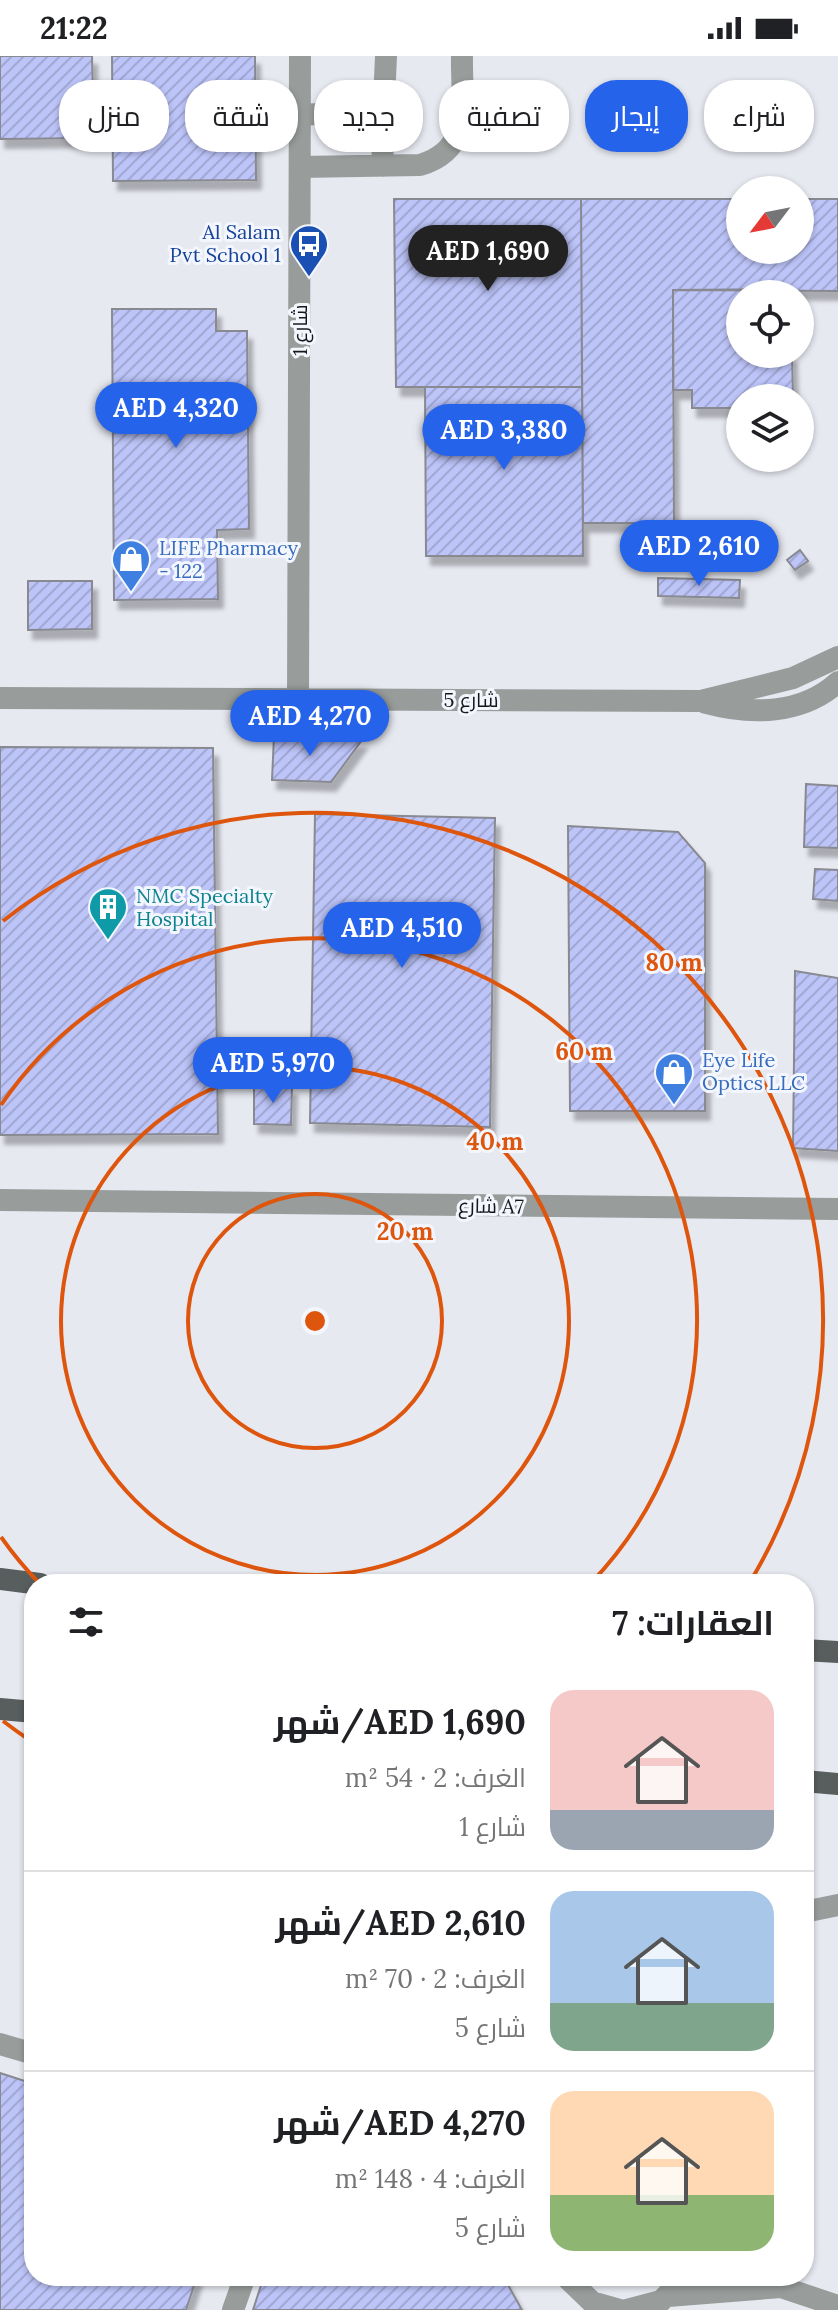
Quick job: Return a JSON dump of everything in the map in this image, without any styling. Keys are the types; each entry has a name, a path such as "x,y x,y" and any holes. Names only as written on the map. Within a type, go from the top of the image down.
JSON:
{"main road":[{"path":"0,1579 24,1582"},
{"path":"814,1651 838,1652"},
{"path":"0,1709 24,1711"},
{"path":"814,1782 838,1784"}],"street":[{"name":"شارع 1","path":"298,700 300,56"},
{"path":"385,80 386,56"},
{"path":"300,167 420,165 437,160 452,148 460,132 462,56"},
{"path":"300,115 314,114"},
{"path":"383,152 383,166"},
{"name":"شارع 5","path":"0,698 701,701 793,678 838,657"},
{"name":"شارع 5","path":"701,701 734,711 769,711 803,703 838,682"},
{"name":"شارع A7","path":"0,1200 838,1209"},
{"path":"814,1910 838,1905"},
{"path":"0,2044 24,2051"},
{"path":"233,2310 241,2286"},
{"path":"569,2286 574,2310"},
{"path":"575,2286 592,2302 620,2310"},
{"path":"656,2304 675,2286"},
{"path":"627,2310 753,2286"},
{"path":"785,2286 838,2306"}],"building":[{"path":"0,56 92,56 93,80 59,80 59,138 0,139"},
{"path":"112,56 255,56 255,80 185,80 185,152 256,152 256,180 113,181 113,152 169,152 169,80 112,80"},
{"path":"394,199 581,199 582,387 396,387"},
{"path":"581,199 726,199 726,264 814,264 814,199 838,199 838,291 814,291 814,280 726,280 726,290 673,290 674,523 583,523"},
{"path":"673,290 726,290 726,368 792,368 793,384 726,384 726,408 692,408 692,390 673,390"},
{"path":"112,309 216,309 216,331 247,331 249,529 217,530 218,599 114,600"},
{"path":"425,387 582,387 583,556 426,556"},
{"path":"800,550 808,561 795,570 787,560"},
{"path":"658,578 740,580 739,598 658,596"},
{"path":"28,581 92,581 92,629 28,630"},
{"path":"274,736 362,740 331,782 272,780"},
{"name":"NMC Specialty Hospital","path":"0,747 213,748 218,1134 0,1135"},
{"path":"806,784 838,786 838,848 804,847"},
{"path":"315,814 495,818 490,1127 310,1123"},
{"path":"568,826 678,832 705,863 705,1111 570,1111"},
{"path":"815,869 838,870 838,901 813,899"},
{"path":"795,971 838,978 838,1151 793,1148"},
{"path":"254,1086 292,1086 291,1125 254,1124"},
{"path":"0,2073 24,2081 24,2286 194,2286 186,2310 0,2310"},
{"path":"261,2286 509,2286 522,2310 253,2310"}],"place":[{"name":"Al Salam Pvt School 1","path":"309,278"},
{"name":"LIFE Pharmacy - 122","path":"131,593"},
{"name":"NMC Specialty Hospital","path":"108,941"},
{"name":"Eye Life Optics LLC","path":"674,1106"}]}
